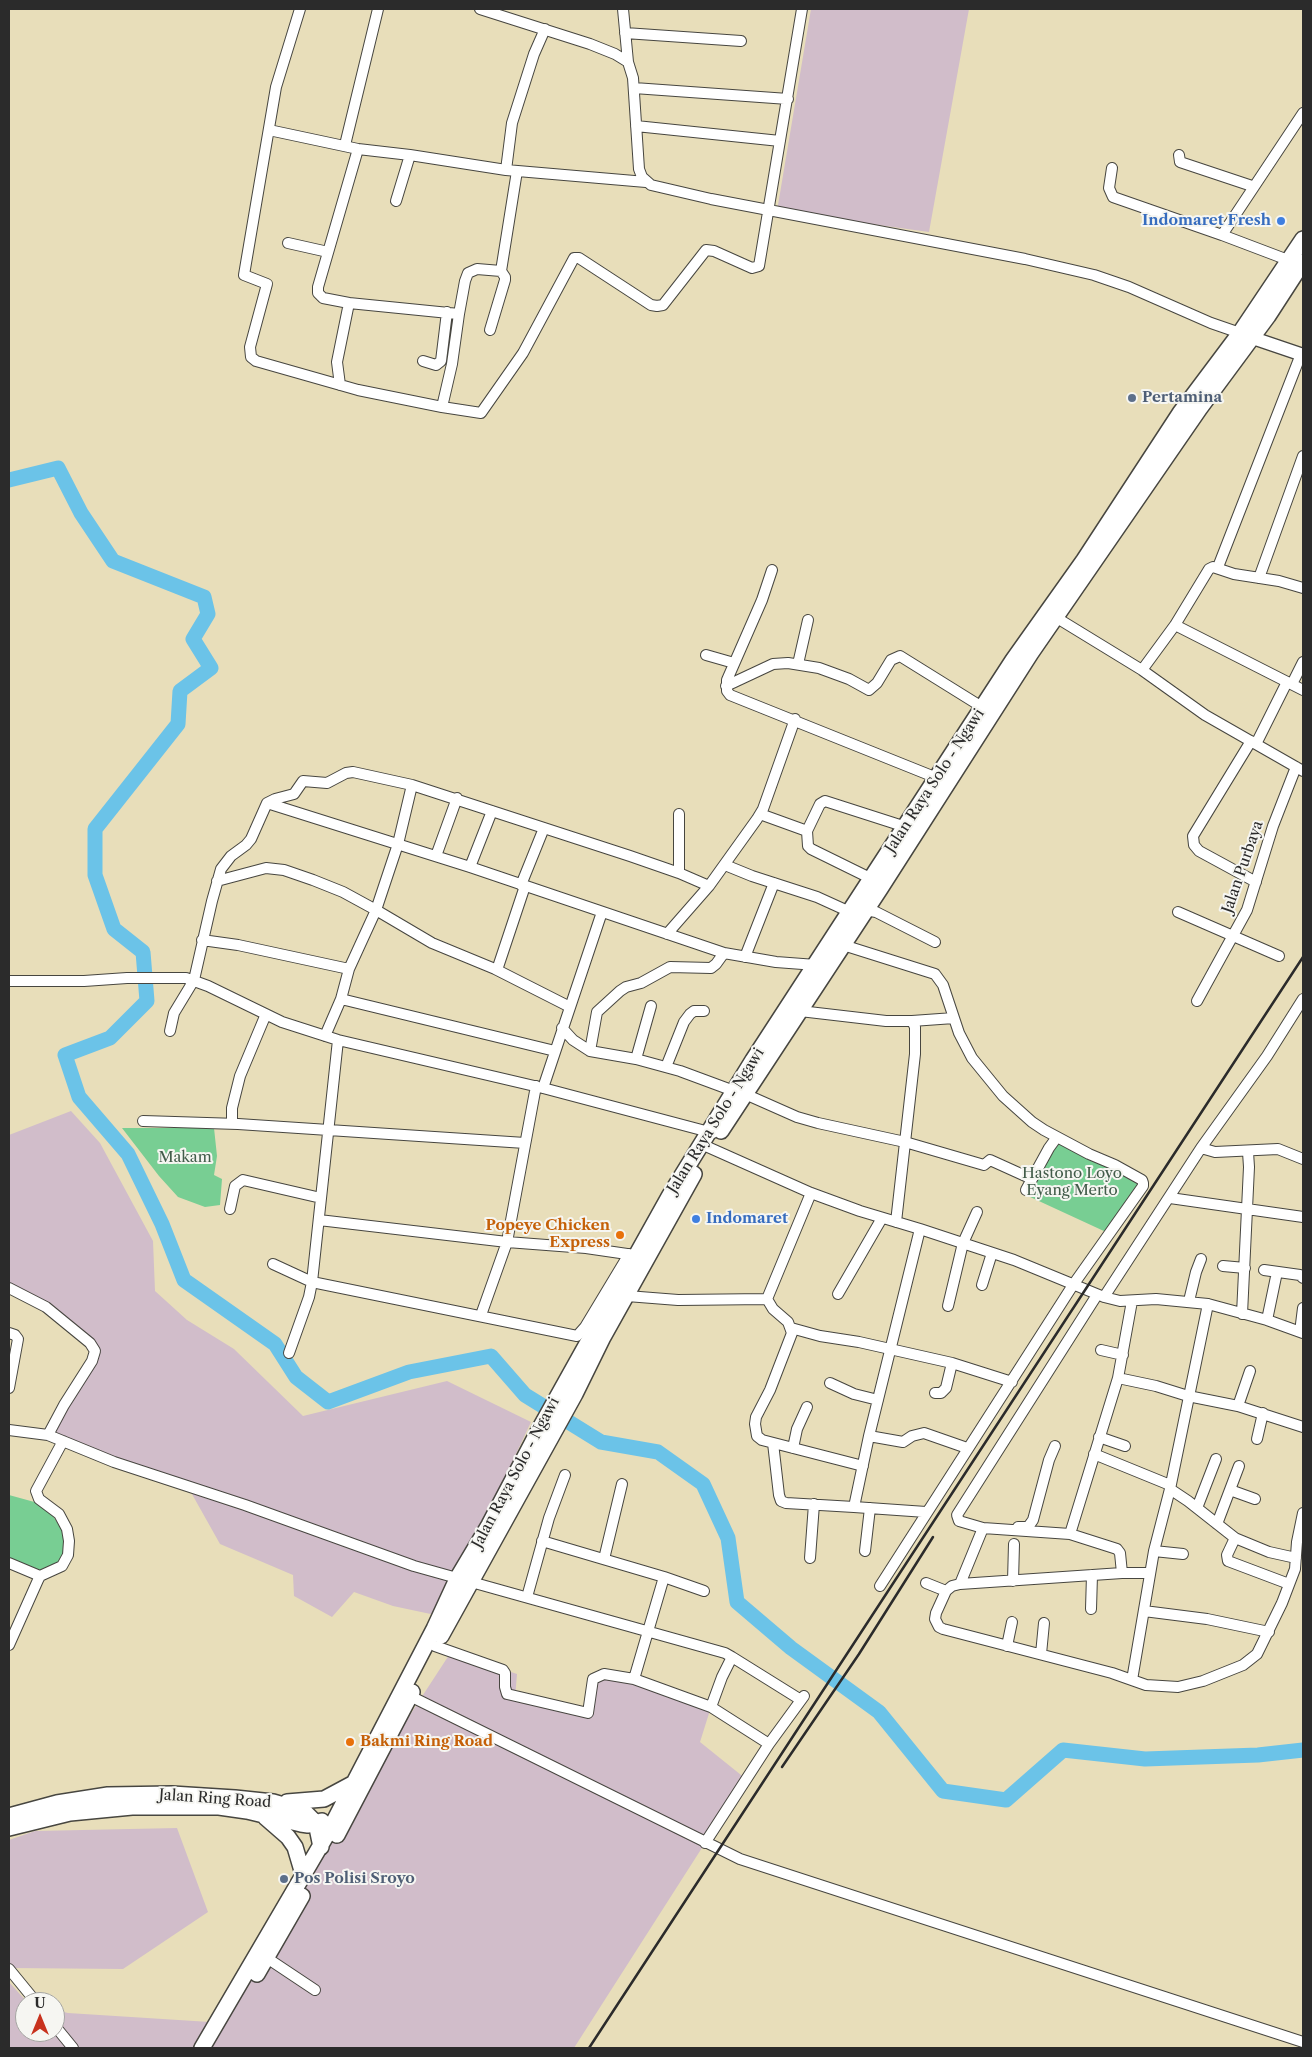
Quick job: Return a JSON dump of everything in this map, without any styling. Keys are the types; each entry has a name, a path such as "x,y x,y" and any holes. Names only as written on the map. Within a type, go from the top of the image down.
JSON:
{"highway":[{"name":"Jalan Raya Solo - Ngawi","path":"739,1093 800,1011 993,712 1200,408 1296,261 1303,239"},
{"name":"Jalan Raya Solo - Ngawi","path":"202,2048 321,1844 434,1629 464,1579 565,1397 603,1337 710,1140 816,964 982,707 1084,560 1174,421 1246,335"},
{"name":"Jalan Raya Solo - Ngawi","path":"565,1397 632,1255 670,1195 710,1140"},
{"name":"Jalan Raya Solo - Ngawi","path":"213,2048 352,1809 435,1646 464,1579"},
{"path":"273,1802 303,1802 324,1799 352,1784"},
{"name":"Jalan Ring Road","path":"9,1816 57,1803 108,1795 140,1794 209,1796 273,1802 304,1811 316,1823"},
{"name":"Jalan Ring Road","path":"9,1828 52,1816 106,1808 219,1807 261,1814 301,1824 316,1823"},
{"path":"323,1860 316,1823 352,1809"},
{"path":"261,1814 288,1837 294,1847 303,1874"}],"main road":[{"path":"1246,335 1302,355"}],"street":[{"path":"300,9 276,87 244,275 267,284 250,347 251,357 256,361 340,385 442,407 481,413 523,354 574,258 579,258 651,305 663,305 706,250 714,251 752,268 758,267 770,210 802,9"},
{"path":"345,145 378,9"},
{"path":"480,9 602,48 628,62"},
{"path":"623,9 628,62 632,70 634,88 639,169 646,182"},
{"path":"506,170 512,123 534,54 545,29"},
{"path":"625,33 740,41"},
{"path":"634,88 788,99"},
{"path":"1222,235 1252,186 1300,123 1303,113"},
{"path":"636,126 780,141"},
{"path":"269,130 358,149 506,170 646,182 657,187 693,195 1025,259 1094,275 1129,287 1211,323 1246,335"},
{"path":"358,149 318,287 318,293 322,298 348,303 460,314"},
{"path":"396,201 410,155"},
{"path":"1179,155 1180,162 1252,186"},
{"path":"1112,168 1108,188 1113,197 1296,261"},
{"path":"500,271 517,171"},
{"path":"288,243 328,252"},
{"path":"442,407 452,364 465,281 468,273 477,270 500,271 505,277 490,330"},
{"path":"340,385 337,362 348,303"},
{"path":"423,361 436,365 440,361 447,312"},
{"path":"1218,567 1302,355"},
{"path":"1259,578 1303,456"},
{"path":"1142,670 1175,625 1209,569 1218,567 1234,574 1280,581 1303,588"},
{"path":"772,570 763,597 726,686 730,695 796,719 937,778"},
{"path":"1057,618 1142,670 1205,715 1299,769"},
{"path":"798,664 808,620"},
{"path":"1175,625 1303,690"},
{"path":"706,655 734,663"},
{"path":"726,686 773,664 798,664 834,673 869,690 876,683 891,660 900,656 982,707"},
{"path":"1256,882 1199,851 1194,845 1193,836 1303,662"},
{"path":"667,934 709,886 760,814 796,719"},
{"name":"Jalan Purbaya","path":"1197,1002 1247,910 1273,826 1299,769"},
{"path":"170,1031 174,1013 194,980 217,880 226,861 246,845 267,803 275,798 294,794 303,781 327,783 350,772 412,785 457,798 679,873 709,886"},
{"path":"325,1036 341,998 349,969 376,910 398,844 412,785"},
{"path":"436,856 457,798"},
{"path":"872,879 808,846 807,831 820,804 825,801 906,827"},
{"path":"267,803 470,867 724,953 776,962 816,964"},
{"path":"470,867 492,811"},
{"path":"679,814 679,873"},
{"path":"760,814 807,831"},
{"path":"497,970 523,886 544,828"},
{"path":"725,865 817,897 850,912"},
{"path":"217,880 266,868 284,870 328,886 376,910 432,943 497,970 570,1007"},
{"path":"745,957 774,883"},
{"path":"866,910 935,942"},
{"path":"481,1315 507,1242 525,1143 539,1087 555,1051 602,912"},
{"path":"1178,912 1279,956"},
{"path":"202,940 238,945 349,969"},
{"path":"843,945 935,974 943,985 954,1018 972,1058 992,1084 1032,1122 1057,1138 1114,1165 1144,1183 1073,1285 880,1586"},
{"path":"590,1051 597,1012 620,991 626,987 641,983 670,967 711,968 724,953"},
{"path":"9,982 179,977 194,980 294,1026 325,1036 539,1087 710,1140 811,1193 992,1253 1101,1296 1132,1301 1156,1299 1208,1304 1302,1332 1303,1308"},
{"path":"341,998 555,1051"},
{"path":"1122,1573 1118,1549 1070,1534 985,1528 959,1521 957,1515 1101,1296 1170,1198 1201,1148 1267,1056 1303,1000"},
{"path":"636,1059 651,1006"},
{"path":"666,1067 684,1022 694,1011 704,1011"},
{"path":"800,1011 886,1021 954,1018"},
{"path":"232,1124 232,1108 240,1076 266,1014"},
{"path":"896,1222 917,1034 912,1021"},
{"path":"562,1028 580,1046 590,1051 636,1059 666,1067 818,1123 906,1142 984,1165 990,1160 1032,1179"},
{"path":"289,1353 306,1306 312,1282 338,1040"},
{"path":"143,1121 232,1124 525,1143"},
{"path":"1026,1190 1049,1148 1057,1138"},
{"path":"1201,1148 1215,1152 1248,1152 1278,1149 1295,1154 1303,1159"},
{"path":"1242,1314 1249,1167 1248,1152"},
{"path":"230,1209 235,1186 243,1180 321,1198"},
{"path":"767,1299 811,1193"},
{"path":"1170,1198 1303,1217"},
{"path":"948,1306 963,1243 977,1212"},
{"path":"838,1294 882,1218"},
{"path":"272,1264 312,1282 578,1336 632,1255 586,1248 507,1242 319,1220"},
{"path":"854,1507 869,1436 920,1228"},
{"path":"982,1285 992,1253"},
{"path":"1189,1301 1201,1259"},
{"path":"1223,1266 1245,1268"},
{"path":"1264,1270 1300,1275 1303,1278"},
{"path":"1266,1320 1277,1272"},
{"path":"9,1288 46,1307 90,1344 94,1351 92,1361 64,1405 48,1435"},
{"path":"626,1296 678,1300 767,1299"},
{"path":"767,1299 773,1310 788,1322 791,1328 790,1339 774,1380 756,1417 757,1436 762,1440 863,1466"},
{"path":"1070,1534 1118,1378 1132,1301"},
{"path":"1132,1680 1154,1551 1170,1487 1208,1304"},
{"path":"791,1328 820,1336 840,1338 952,1363 983,1371 1012,1382"},
{"path":"9,1333 16,1335 18,1339 9,1388"},
{"path":"1101,1350 1123,1355"},
{"path":"935,1393 941,1393 946,1388 952,1363"},
{"path":"1238,1406 1250,1370"},
{"path":"1118,1378 1156,1386 1188,1396 1238,1406 1303,1425"},
{"path":"830,1383 854,1394 878,1400"},
{"path":"793,1448 797,1429 808,1406"},
{"path":"1257,1439 1263,1413"},
{"path":"9,1430 48,1435 63,1440 114,1462 245,1505 414,1566 721,1651 803,1698 769,1744 705,1843"},
{"path":"869,1436 903,1442 912,1436 924,1434 967,1448"},
{"path":"1100,1438 1125,1446"},
{"path":"9,1645 12,1630 40,1576 62,1566 68,1555 69,1541 67,1529 59,1514 39,1499 36,1492 63,1440"},
{"path":"773,1443 778,1495 781,1501 786,1503 926,1512"},
{"path":"960,1584 985,1528 993,1523 1025,1528 1030,1525 1055,1446"},
{"path":"1094,1454 1170,1487 1234,1538 1269,1552 1299,1560"},
{"path":"1197,1508 1216,1458"},
{"path":"1216,1524 1239,1466"},
{"path":"527,1597 551,1510 565,1475"},
{"path":"604,1559 622,1484"},
{"path":"1230,1490 1255,1499"},
{"path":"810,1558 814,1504"},
{"path":"865,1551 870,1508"},
{"path":"1150,1573 1122,1573 960,1584 952,1586 946,1591 935,1619 939,1628 1112,1673 1154,1687 1178,1687 1215,1678 1252,1659 1269,1632 1299,1560 1303,1513"},
{"path":"1234,1538 1227,1555 1228,1561 1289,1584"},
{"path":"542,1541 664,1577 704,1591"},
{"path":"1013,1581 1014,1544"},
{"path":"1154,1551 1183,1554"},
{"path":"9,1563 40,1576"},
{"path":"1091,1609 1092,1575"},
{"path":"634,1679 664,1577"},
{"path":"926,1583 946,1591"},
{"path":"1144,1611 1207,1619 1269,1632"},
{"path":"1007,1646 1012,1622"},
{"path":"1041,1654 1044,1623"},
{"path":"435,1646 503,1670 507,1694 588,1713 592,1682 595,1676 609,1674 634,1679 711,1707 769,1744"},
{"path":"711,1707 732,1657"},
{"path":"410,1696 740,1859 1303,2042"},
{"path":"267,1958 315,1990"},
{"path":"9,1969 28,1992"},
{"path":"65,2038 73,2048"}],"shaded area":[{"path":"811,9 969,9 929,232 777,211"},
{"path":"71,1111 100,1143 153,1241 155,1291 187,1320 234,1349 303,1416 447,1381 531,1422 440,1616 393,1606 354,1592 332,1617 294,1596 293,1575 220,1544 188,1487 48,1435 95,1354 74,1330 9,1290 9,1135"},
{"path":"451,1652 517,1674 515,1698 588,1713 592,1682 604,1674 711,1707 700,1742 746,1779 574,2048 9,2048 9,1982 18,1992 15,1992 15,2042 65,2042 65,2012 210,2022"},
{"path":"177,1828 208,1912 123,1969 9,1968 9,1840 35,1831"}],"green space":[{"name":"Makam","path":"122,1128 214,1128 217,1156 214,1175 222,1179 220,1205 205,1207 178,1197 159,1176"},
{"name":"Hastono Loyo Eyang Merto","path":"1058,1141 1137,1182 1138,1186 1106,1232 1028,1196 1042,1167"},
{"path":"9,1495 38,1503 48,1508 65,1535 62,1562 41,1573 9,1560"}],"waterway":[{"path":"9,480 58,468 81,513 113,561 204,597 208,614 193,639 211,668 180,691 178,724 95,829 95,875 114,929 143,952 147,1001 110,1038 65,1055 79,1097 128,1154 162,1224 184,1280 275,1344 296,1377 328,1402 409,1372 491,1356 525,1395 601,1442 658,1452 703,1484 728,1538 737,1602 791,1648 879,1712 943,1791 1006,1800 1063,1750 1145,1759 1258,1755 1303,1750"}],"railway":[{"path":"589,2048 1303,957"},
{"path":"782,1767 859,1654 933,1537"}],"place":[{"name":"Indomaret Fresh","path":"1281,221"},
{"name":"Pertamina","path":"1132,398"},
{"name":"Indomaret","path":"696,1219"},
{"name":"Popeye Chicken Express","path":"620,1235"},
{"name":"Bakmi Ring Road","path":"350,1742"},
{"name":"Pos Polisi Sroyo","path":"284,1879"}]}
